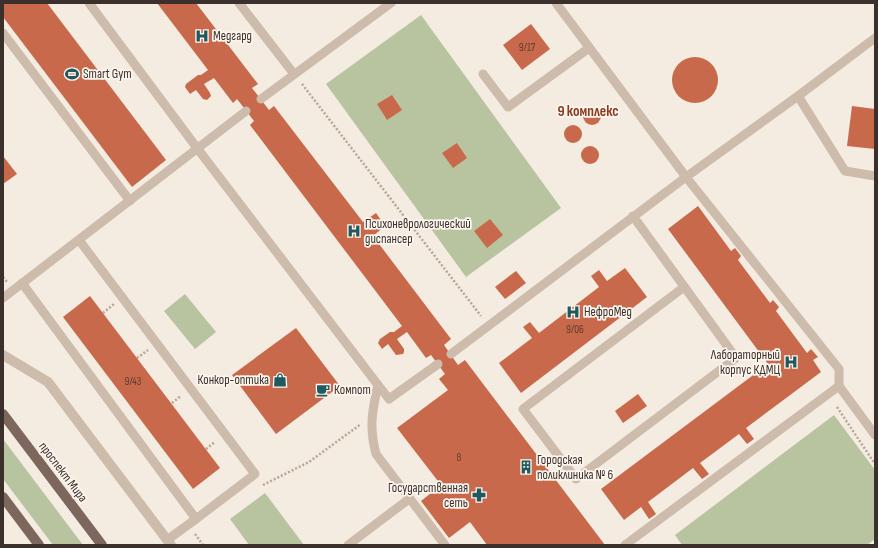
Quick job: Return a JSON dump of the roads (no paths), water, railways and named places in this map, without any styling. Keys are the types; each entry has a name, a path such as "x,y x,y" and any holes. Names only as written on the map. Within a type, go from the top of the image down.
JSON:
{"main road":[{"name":"проспект Мира","path":"3,414 102,545"},
{"path":"3,497 39,545"}],"street":[{"path":"3,355 48,382 170,542"}],"lane":[{"path":"89,3 197,148 389,399 438,364"},
{"path":"239,3 294,74"},
{"path":"261,99 391,3"},
{"path":"556,3 686,177 839,369 839,386 875,435"},
{"path":"3,33 130,200"},
{"path":"451,354 633,216 875,38"},
{"path":"483,74 508,107 589,48"},
{"path":"798,96 845,171 875,176"},
{"path":"3,298 246,111"},
{"path":"633,216 684,286 736,358 576,479 523,409 684,286"},
{"path":"79,240 255,474 196,519 170,542"},
{"path":"22,284 196,519"},
{"path":"378,385 372,416 372,439 376,454 444,545"},
{"path":"625,545 839,386"},
{"path":"348,545 409,499"}],"place":[{"name":"Медгард","path":"202,36"},
{"name":"Smart Gym","path":"72,74"},
{"name":"Психоневрологический диспансер","path":"354,231"},
{"name":"НефроМед","path":"573,312"},
{"name":"Лабораторный корпус КДМЦ","path":"791,362"},
{"name":"Конкор-оптика","path":"280,380"},
{"name":"Компот","path":"323,390"},
{"name":"Городская поликлиника № 6","path":"526,467"},
{"name":"Государственная сеть","path":"479,495"}],"district":[{"name":"9 комплекс","path":"588,111"}]}
